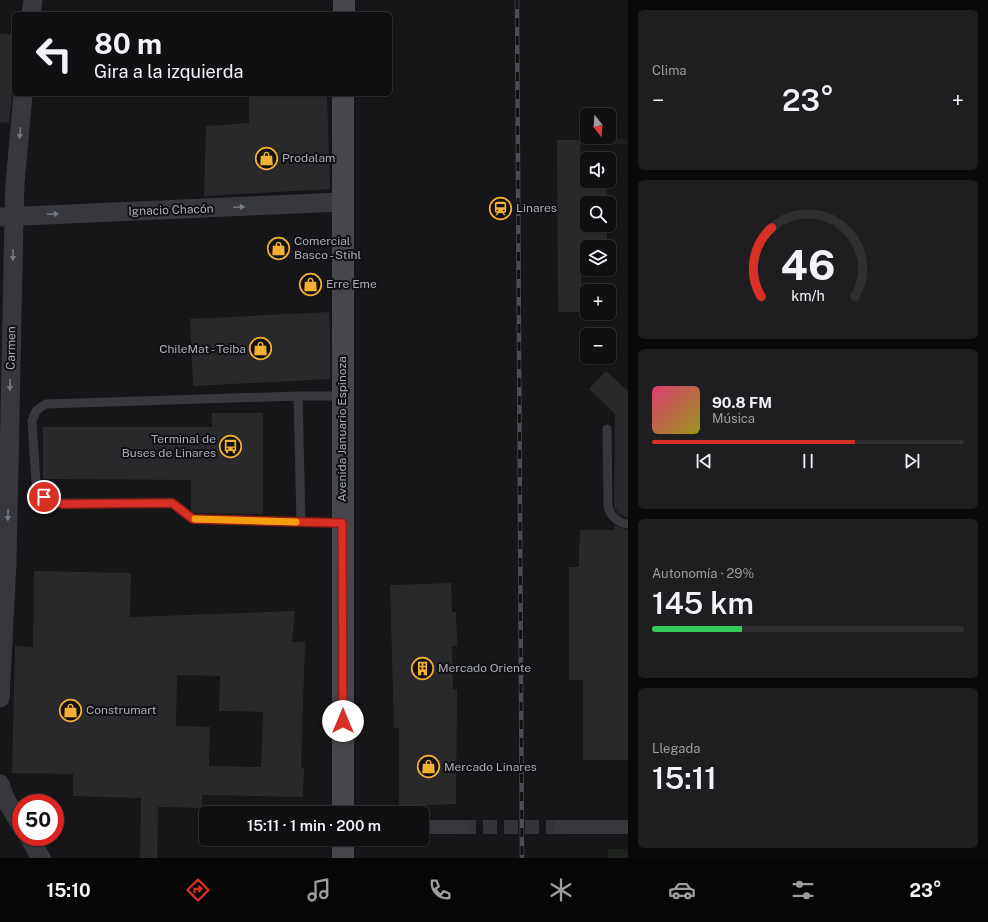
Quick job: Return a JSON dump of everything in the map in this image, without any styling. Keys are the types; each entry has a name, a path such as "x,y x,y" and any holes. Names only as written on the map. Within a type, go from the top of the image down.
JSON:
{"main road":[{"path":"344,0 344,12"},
{"name":"Avenida Januario Espinoza","path":"343,96 343,806"},
{"path":"343,846 343,858"}],"street":[{"path":"31,12 33,0"},
{"name":"Carmen","path":"0,698 7,216 15,184 23,96"},
{"name":"Ignacio Chacón","path":"7,216 342,202"},
{"path":"0,784 6,800 12,810"},
{"path":"429,827 462,827"},
{"path":"561,827 628,827"},
{"path":"34,846 41,858"}],"lane":[{"path":"298,396 301,522"},
{"path":"342,396 46,404 36,411 32,421 36,483 39,491 50,501 63,504 172,503 193,519 342,523"},
{"path":"607,429 609,512 620,522 628,524"}],"shaded area":[{"path":"616,139 628,139 628,144 580,145 616,144"},
{"path":"608,849 628,849 628,858 608,858"}],"building":[{"path":"0,34 12,34 12,95 9,123 0,122"},
{"name":"Prodalam","path":"249,96 327,96 330,189 204,196 206,126 249,123"},
{"path":"557,140 580,140 580,188 607,188 607,196 580,196 580,232 607,232 607,240 580,240 580,312 558,312"},
{"name":"ChileMat - Teiba","path":"329,312 330,379 193,386 190,319"},
{"path":"606,371 628,391 628,518 619,514 614,507 615,414 589,389"},
{"path":"212,413 263,413 263,514 195,513 191,510 191,480 43,479 43,427 212,427"},
{"path":"614,525 628,530 628,760 583,760 583,680 569,680 569,567 579,567 580,530 614,530"},
{"path":"34,571 131,573 130,617 295,611 292,642 305,642 301,768 304,768 303,797 202,795 202,806 199,806 199,808 158,807 157,858 140,858 141,798 73,796 73,774 12,773 15,646 33,647","holes":["177,675 220,676 219,711 263,712 261,767 209,766 210,727 176,726"]},
{"name":"Mercado Oriente","path":"451,583 452,612 456,612 457,646 452,646 453,689 457,690 456,804 399,806 399,728 394,728 390,585"}],"tunnel":[{"path":"462,827 561,827"}],"railway":[{"path":"517,0 522,858"}],"slow traffic":[{"path":"195,519 296,522"}],"place":[{"name":"Prodalam","path":"267,158"},
{"name":"Linares","path":"501,208"},
{"name":"Comercial Basco - Stihl","path":"279,248"},
{"name":"Erre Eme","path":"310,284"},
{"name":"ChileMat - Teiba","path":"261,349"},
{"name":"Terminal de Buses de Linares","path":"231,446"},
{"name":"Mercado Oriente","path":"422,668"},
{"name":"Construmart","path":"71,710"},
{"name":"Mercado Linares","path":"428,767"}],"route":[{"path":"44,497 50,501 63,504 172,503 193,519 342,523 343,721"}]}
